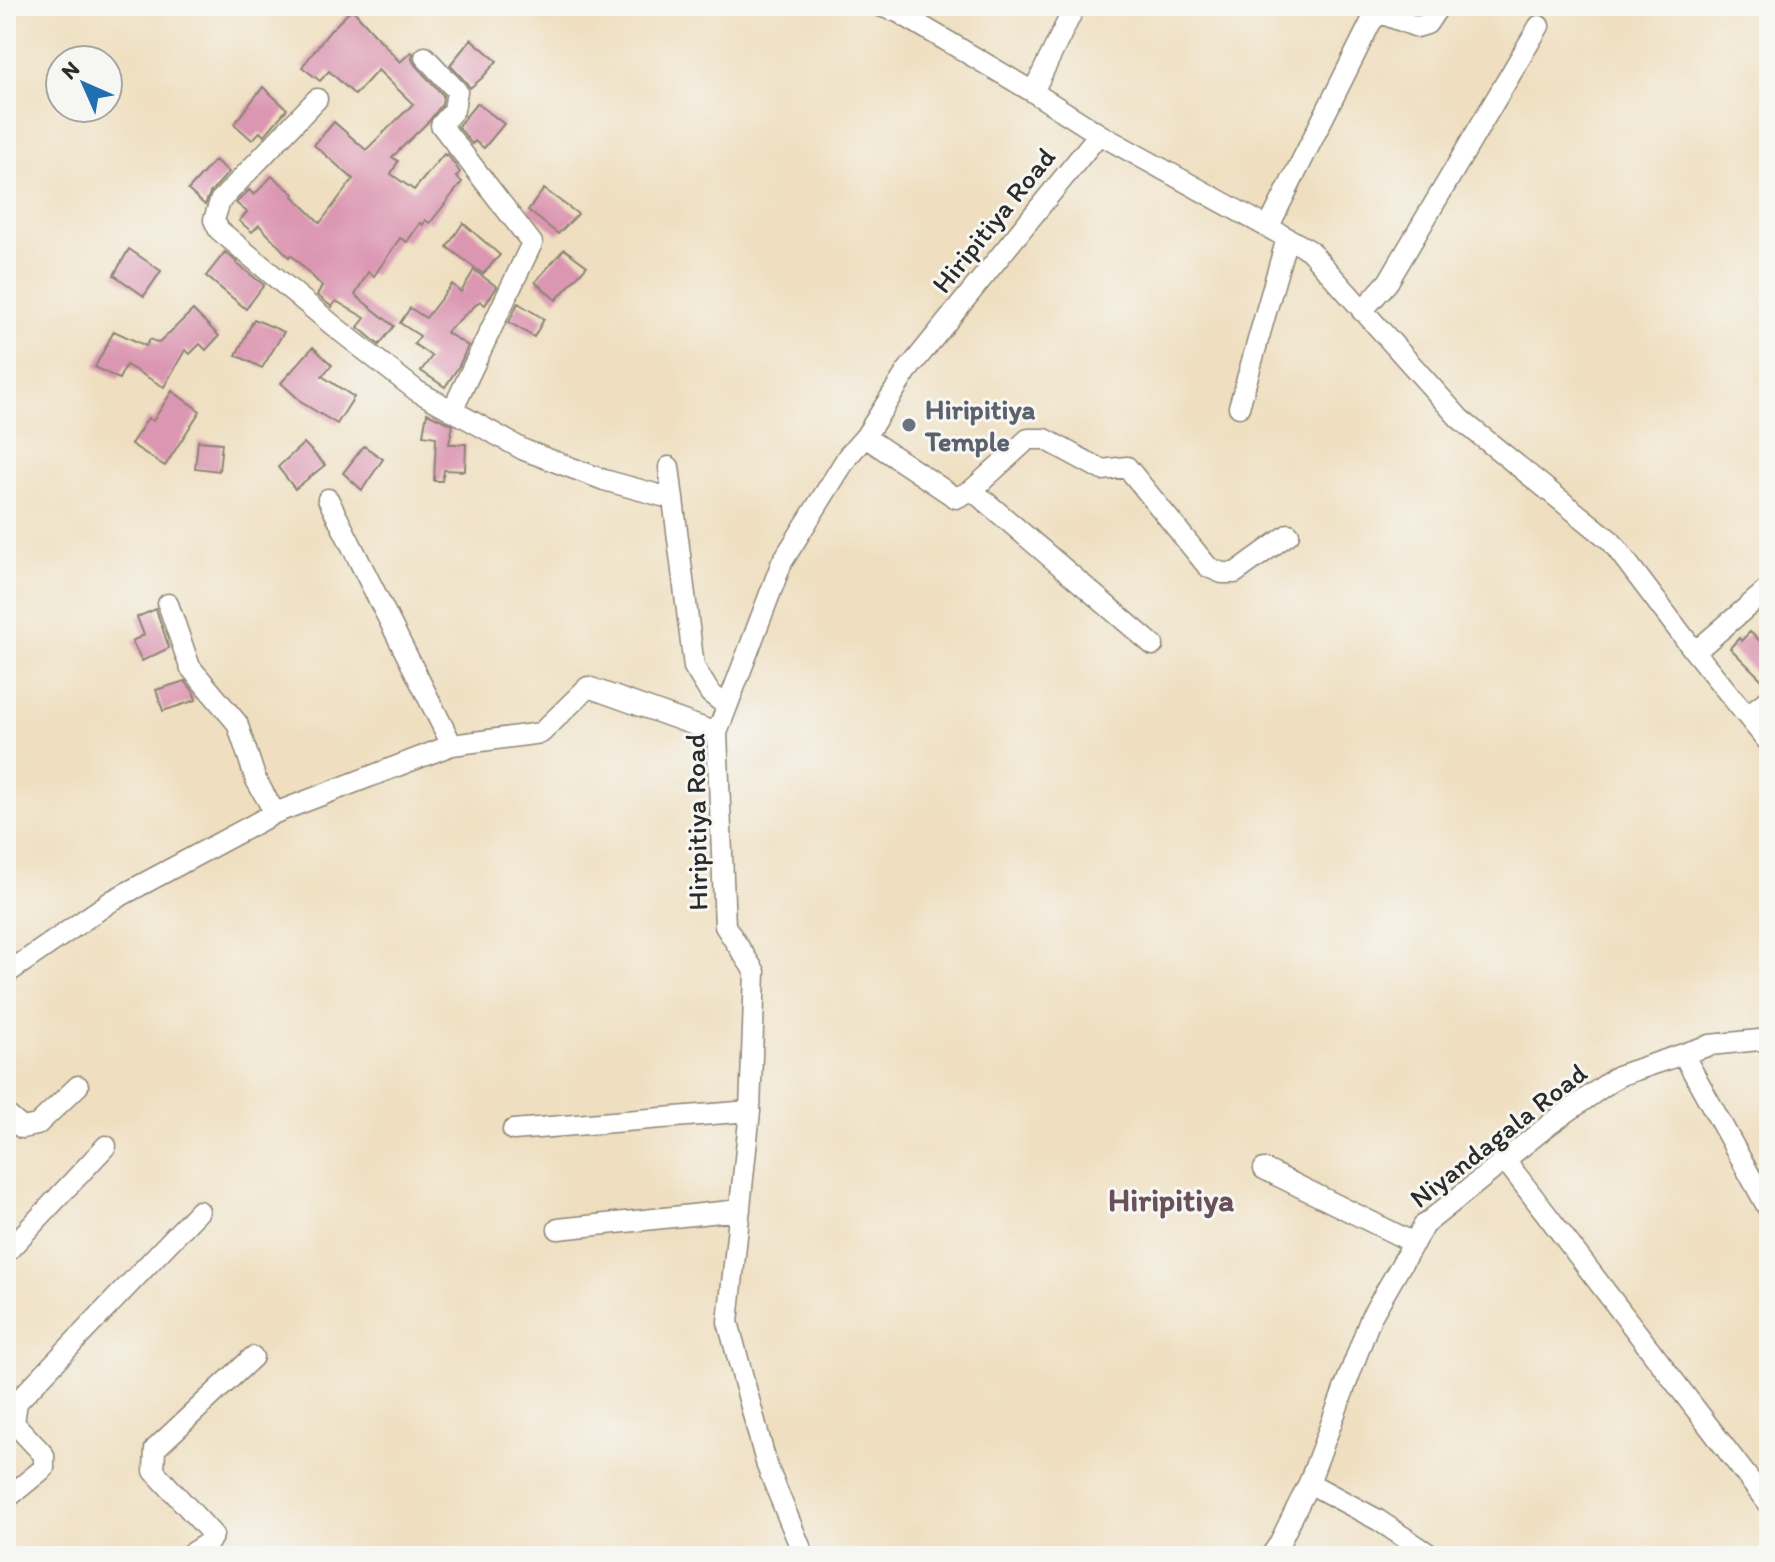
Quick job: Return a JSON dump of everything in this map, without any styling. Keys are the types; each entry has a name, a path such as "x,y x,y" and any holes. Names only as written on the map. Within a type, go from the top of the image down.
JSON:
{"street":[{"path":"880,6 898,12 1099,134 1309,250 1460,419 1611,541 1769,743"},
{"path":"1033,92 1075,6"},
{"path":"1268,228 1371,22 1380,13 1417,27 1427,24 1439,6"},
{"path":"1362,311 1388,282 1539,26"},
{"path":"425,57 457,91 454,110 441,125 532,243 452,411"},
{"path":"317,99 220,201 214,220 219,230 417,391 524,450 604,480 673,499"},
{"name":"Hiripitiya Road","path":"804,1556 767,1466 728,1322 750,1111 755,972 725,926 717,733 782,562 848,456 865,437 907,371 1099,134"},
{"path":"1239,407 1287,238"},
{"path":"865,437 956,498 972,490 1028,439 1045,439 1102,470 1127,467 1208,567 1222,573 1235,573 1289,534"},
{"path":"669,467 694,667 710,693 727,706"},
{"path":"972,490 1153,645"},
{"path":"328,499 452,745"},
{"path":"1695,652 1769,588"},
{"path":"168,604 190,667 237,723 256,780 275,813"},
{"path":"6,974 113,900 275,813 452,745 541,733 588,687 717,733"},
{"path":"1747,715 1769,699"},
{"name":"Niyandagala Road","path":"1271,1556 1309,1483 1371,1317 1424,1225 1550,1124 1618,1076 1710,1045 1769,1039"},
{"path":"1683,1054 1769,1210"},
{"path":"6,1114 22,1128 37,1125 78,1086"},
{"path":"513,1130 750,1111"},
{"path":"6,1253 106,1146"},
{"path":"1505,1160 1769,1505"},
{"path":"1264,1169 1414,1243"},
{"path":"558,1229 740,1210"},
{"path":"6,1499 44,1468 44,1455 14,1423 17,1402 199,1211"},
{"path":"187,1556 209,1542 213,1535 154,1471 155,1449 253,1357"},
{"path":"1309,1483 1378,1520 1432,1556"}],"building":[{"path":"352,9 400,62 413,53 415,65 443,95 442,104 429,121 392,157 398,161 391,174 414,190 447,154 460,172 456,177 462,182 430,223 425,220 423,225 420,223 407,242 400,238 374,276 368,272 355,295 394,326 379,345 358,327 365,318 336,301 332,307 317,295 322,286 259,225 252,232 239,221 247,212 236,203 249,190 254,195 272,176 294,194 320,223 353,179 314,145 334,122 366,150 413,104 378,70 355,95 329,71 320,81 302,67"},
{"path":"471,39 497,61 470,88 450,65"},
{"path":"263,87 287,109 264,136 260,132 252,140 234,124"},
{"path":"477,103 504,124 484,148 475,141 472,144 458,126"},
{"path":"215,160 229,172 210,193 205,205 188,190"},
{"path":"544,189 578,214 558,234 528,210"},
{"path":"463,223 500,255 483,274 447,247"},
{"path":"129,249 161,271 144,296 114,275"},
{"path":"564,249 587,266 556,300 535,282"},
{"path":"225,252 264,285 246,309 206,276"},
{"path":"474,270 497,287 485,305 480,301 446,332 468,346 445,387 421,371 432,356 414,344 420,336 400,323 410,308 426,318 452,284 461,292"},
{"path":"518,303 544,319 534,337 509,322"},
{"path":"193,310 219,336 206,350 200,344 190,354 185,350 164,387 126,365 119,379 95,367 114,331 146,346 150,339 159,343"},
{"path":"254,319 284,332 262,368 236,355"},
{"path":"313,347 332,365 322,376 354,397 337,424 304,404 281,383"},
{"path":"172,391 200,411 165,466 131,444 148,418 153,421"},
{"path":"427,413 453,425 449,444 466,444 465,471 444,470 442,481 434,481 436,437 423,435"},
{"path":"198,441 222,443 219,471 195,468"},
{"path":"304,443 325,465 295,489 278,467"},
{"path":"364,446 383,459 362,490 343,473"},
{"path":"156,609 169,648 142,661 132,641 144,635 137,617"},
{"path":"1750,632 1769,649 1769,672 1762,680 1730,648"},
{"path":"185,681 196,700 163,711 156,690"}],"place":[{"name":"Hiripitiya Temple","path":"909,425"}],"district":[{"name":"Hiripitiya","path":"1171,1200"}]}
